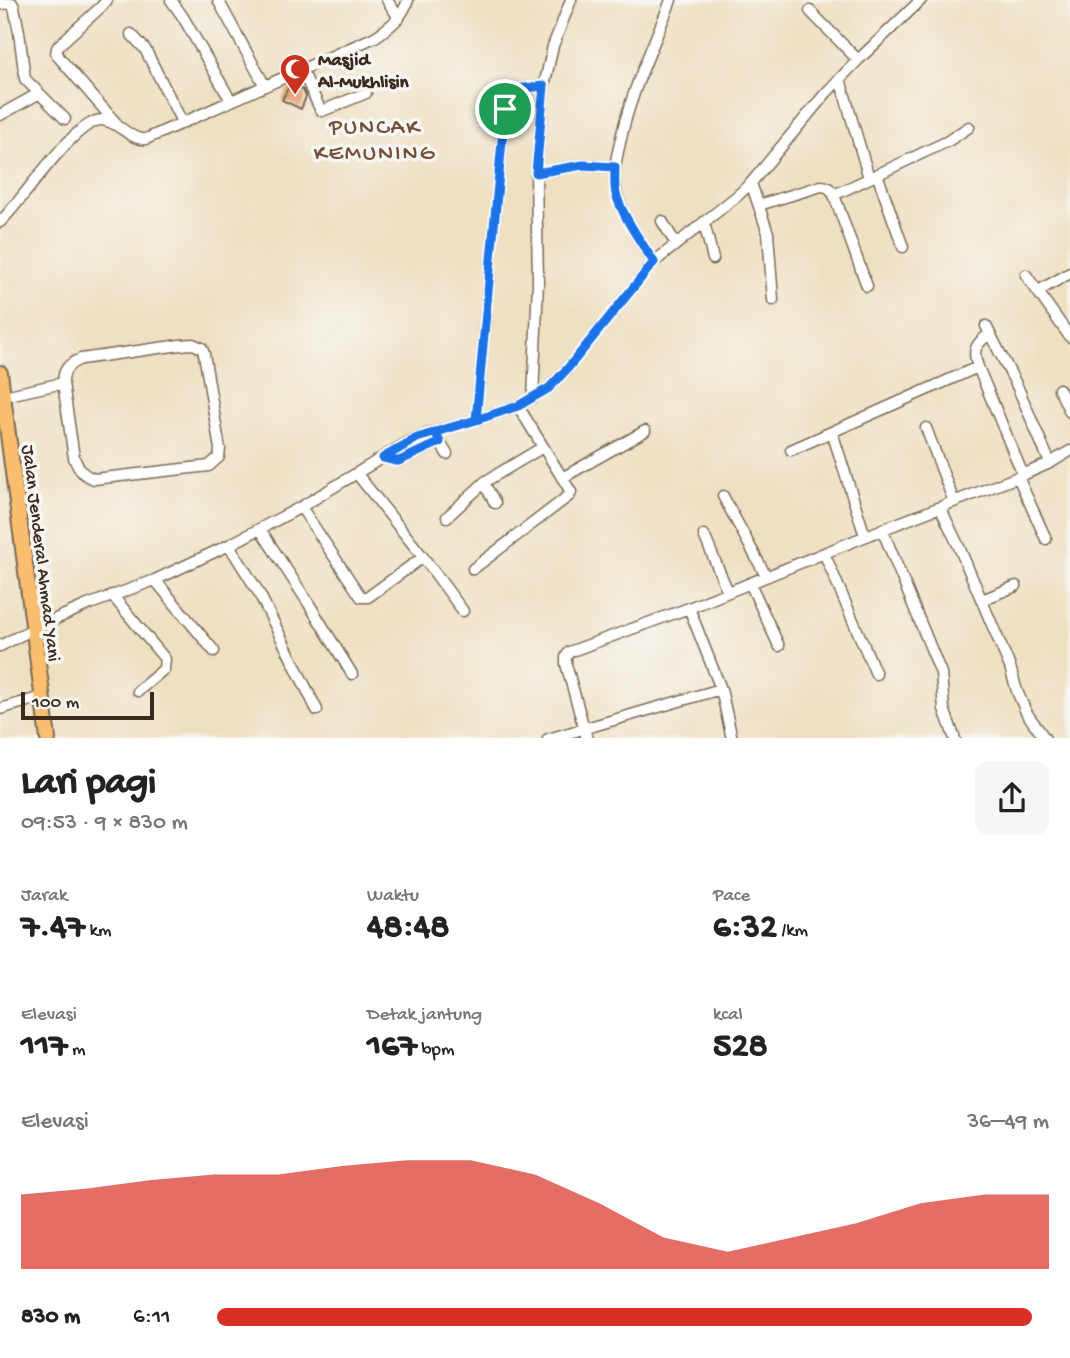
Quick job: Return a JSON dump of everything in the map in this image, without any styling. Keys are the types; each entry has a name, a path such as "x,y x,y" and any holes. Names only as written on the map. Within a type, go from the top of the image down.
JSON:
{"highway":[{"name":"Jalan Jenderal Ahmad Yani","path":"0,373 48,738"}],"street":[{"path":"107,0 59,45 56,54 118,125"},
{"path":"171,0 231,101"},
{"path":"218,0 265,86"},
{"path":"387,0 399,18"},
{"path":"0,222 58,153 88,125 99,120 106,121 118,125 141,140 375,37 399,18 408,0"},
{"path":"533,398 538,282 536,173 544,86 553,46 571,0"},
{"path":"654,262 638,239 618,200 615,167 625,120 671,0"},
{"path":"0,646 112,594 155,580 229,545 301,507 408,442 518,406 549,388 654,262 725,207 751,183 840,79 921,0"},
{"path":"0,4 10,3 14,8 25,79 65,119"},
{"path":"810,10 858,60"},
{"path":"131,34 145,49 182,122"},
{"path":"302,70 322,111 366,93"},
{"path":"840,79 873,176 903,247"},
{"path":"476,420 505,109 515,89 544,86"},
{"path":"0,115 38,94"},
{"path":"834,195 948,141 969,127"},
{"path":"536,173 583,165 615,167"},
{"path":"751,183 768,233 773,300"},
{"path":"759,205 827,186 834,195 867,286"},
{"path":"662,222 676,244"},
{"path":"704,222 713,259"},
{"path":"1038,291 1070,273"},
{"path":"1026,275 1070,337"},
{"path":"1046,539 974,357 976,347 988,330 1018,388 1050,463"},
{"path":"193,344 202,348 220,449 219,457 209,466 94,479 86,476 78,469 74,458 63,383 63,374 68,367 81,359 180,345 193,344"},
{"path":"790,450 978,368"},
{"path":"4,396 63,383"},
{"path":"1059,389 1070,412"},
{"path":"473,569 570,495 518,406"},
{"path":"926,428 954,502"},
{"path":"562,478 645,431"},
{"path":"435,432 447,454"},
{"path":"832,432 865,536"},
{"path":"383,458 399,461 440,442"},
{"path":"447,517 484,484 543,447"},
{"path":"586,734 566,664 569,652 689,608 882,529 1021,476 1070,451"},
{"path":"357,474 424,557 463,611"},
{"path":"484,484 495,503"},
{"path":"723,496 766,576"},
{"path":"301,507 361,597 368,597 424,557"},
{"path":"940,507 982,600 1026,712 1045,738"},
{"path":"260,529 352,674"},
{"path":"882,529 941,673 944,709 956,738"},
{"path":"704,535 728,592"},
{"path":"229,545 259,593 317,710"},
{"path":"824,553 876,674"},
{"path":"155,580 214,651"},
{"path":"750,583 779,646"},
{"path":"982,600 1016,586"},
{"path":"112,594 166,662 164,669 138,691"},
{"path":"689,608 720,689 732,738"},
{"path":"548,738 586,734 720,689"},
{"path":"0,709 42,697"}],"building":[{"name":"Masjid Al-Mukhlisin","path":"290,84 303,90 306,97 301,109 282,100"}],"place":[{"name":"Masjid Al-Mukhlisin","path":"295,96"}],"district":[{"name":"PUNCAK KEMUNING","path":"375,138"}],"route":[{"path":"505,109 476,420 427,434 417,438 383,458 399,461 440,442 435,432 476,420 518,406 549,388 654,262 638,239 618,200 615,167 583,165 536,173 544,86 515,89 505,109"}]}
